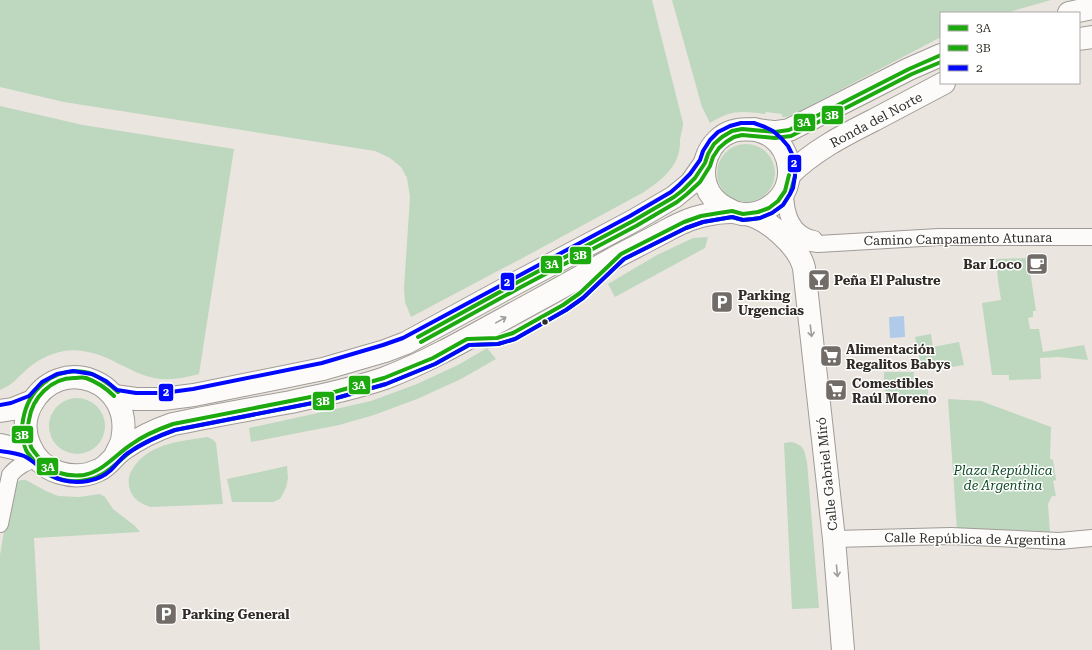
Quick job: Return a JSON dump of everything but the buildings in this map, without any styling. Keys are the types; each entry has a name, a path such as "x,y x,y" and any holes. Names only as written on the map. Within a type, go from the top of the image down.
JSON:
{"main road":[{"path":"1074,12 1092,8"},
{"path":"1080,39 1092,37"},
{"path":"739,213 723,207 715,200 705,183 705,163 708,154 714,144 722,137 742,129 775,132 789,130 940,54"},
{"name":"Ronda del Norte","path":"787,183 808,158 849,132 942,84"},
{"path":"0,445 26,451 48,468 61,474 76,476 91,473 106,466 123,450 152,432 173,424 331,393 384,378 433,358 614,258 684,222 701,216 758,212 769,208 778,201 787,183 789,166 783,149 777,142 766,134 754,129"},
{"path":"114,396 136,399 163,399 194,395 323,369 406,343 633,221 674,197 691,183 705,163"},
{"name":"Calle Gabriel Miró","path":"739,213 756,217 766,222 791,245 801,258 804,268 834,539 843,650"},
{"path":"37,458 29,444 25,428 28,412 33,401 45,387 59,380 74,377 89,379 103,386 114,396 122,410 124,426 122,441 123,450"},
{"path":"6,410 33,401"}],"street":[{"name":"Camino Campamento Atunara","path":"787,183 786,212 796,230 806,236 819,239 825,243"},
{"name":"Camino Campamento Atunara","path":"791,245 939,237 1092,237"},
{"path":"0,524 10,475 14,470 37,458"},
{"name":"Calle República de Argentina","path":"834,539 951,536 1059,541 1092,538"}],"green space":[{"path":"0,0 652,0 683,123 679,151 676,161 669,171 659,181 644,192 411,317 405,302 404,288 410,197 407,178 401,167 390,158 375,151 64,102 0,87"},
{"path":"672,0 1051,0 1009,12 940,12 940,38 786,117 782,117 782,114 766,112 765,114 736,112 710,123 702,107"},
{"path":"0,106 83,125 234,149 199,374 176,379 154,378 140,374 99,355 84,351 70,350 58,352 42,358 10,384 0,390"},
{"path":"746,144 757,146 770,157 773,162 775,173 773,184 762,197 757,200 746,202 735,200 722,189 719,184 717,173 719,162 730,149 735,146"},
{"path":"708,237 705,248 615,297 608,284 657,255 693,238"},
{"path":"1028,258 1036,311 1033,311 1033,317 1028,318 1030,329 1039,329 1043,352 1084,345 1088,360 1058,357 1040,358 1041,379 1009,380 1009,375 992,375 982,303 1001,300 996,259"},
{"path":"931,334 933,347 959,342 964,365 922,370 915,337"},
{"path":"487,348 496,359 461,379 417,399 374,415 339,425 251,442 249,428 371,401 417,384 458,365"},
{"path":"884,372 914,372 913,386 928,386 928,398 886,396"},
{"path":"77,398 88,400 97,406 103,415 105,426 103,437 97,446 88,452 77,454 66,452 57,446 51,437 49,426 51,415 57,406 66,400"},
{"name":"Plaza República de Argentina","path":"948,399 981,401 1051,427 1050,459 1053,460 1056,480 1053,481 1056,496 1052,496 1048,504 1050,533 957,530"},
{"path":"207,437 216,443 223,504 151,507 144,505 133,496 129,486 129,476 136,464 143,457 151,451 168,444"},
{"path":"792,442 802,447 807,462 819,608 792,609 784,443"},
{"path":"287,466 288,478 286,488 280,499 273,502 232,502 227,479"},
{"path":"26,480 58,496 79,497 100,494 105,497 113,509 135,526 140,532 34,538 40,650 0,650 0,555 8,508 17,482"}],"water":[{"path":"904,316 905,337 890,338 889,317"}],"transit line":[{"name":"3A","path":"418,337 633,221 674,197 695,178 705,163 714,144 732,131 742,129 775,132 789,130 909,69 940,55"},
{"name":"3B","path":"421,342 636,226 677,202 700,182 719,148 734,137 742,135 775,138 791,136 912,74 940,62"},
{"name":"2","path":"0,405 11,403 29,396 42,382 57,374 73,371 92,374 106,381 117,390 136,393 163,393 193,389 322,363 383,345 403,338 630,216 671,192 690,174 700,160 703,151 710,140 718,132 730,126 741,123 754,123 765,127 773,131 781,138 788,146 792,154 795,166 793,188 783,205 772,213 753,219 743,220 732,217 703,222 686,228 624,259 583,298 566,310 515,339 498,344 469,345 435,364 386,384 333,399 175,430 139,446 126,455 106,474 88,481 75,482 56,478 24,456 0,451"},
{"name":"3A","path":"114,396 94,381 84,378 66,379 50,385 38,397 34,404 28,423 31,447 44,464 54,471 66,475 84,475 98,470 126,448 142,438 173,424 331,393 384,378 433,358 467,339 497,338 513,333 563,305 580,293 621,254 684,222 701,216 719,213 732,211 743,214 758,212 769,208 778,201 785,191 789,175"},
{"name":"3B","path":"118,392 94,375 85,372 73,371 53,377 36,390 26,409 22,427 26,450 40,468 51,476 64,480 86,480 100,476 139,446 154,438 175,430 333,399 386,384 435,364 469,345 498,344 515,339 566,310 583,298 624,259 686,228 703,222 732,217 743,220 753,219 772,213 783,205 790,194 795,176"}],"place":[{"name":"Bar Loco","path":"1037,264"},
{"name":"Peña El Palustre","path":"819,280"},
{"name":"Parking Urgencias","path":"722,302"},
{"name":"Alimentación Regalitos Babys","path":"831,356"},
{"name":"Comestibles Raúl Moreno","path":"836,390"},
{"name":"Parking General","path":"166,614"}]}
